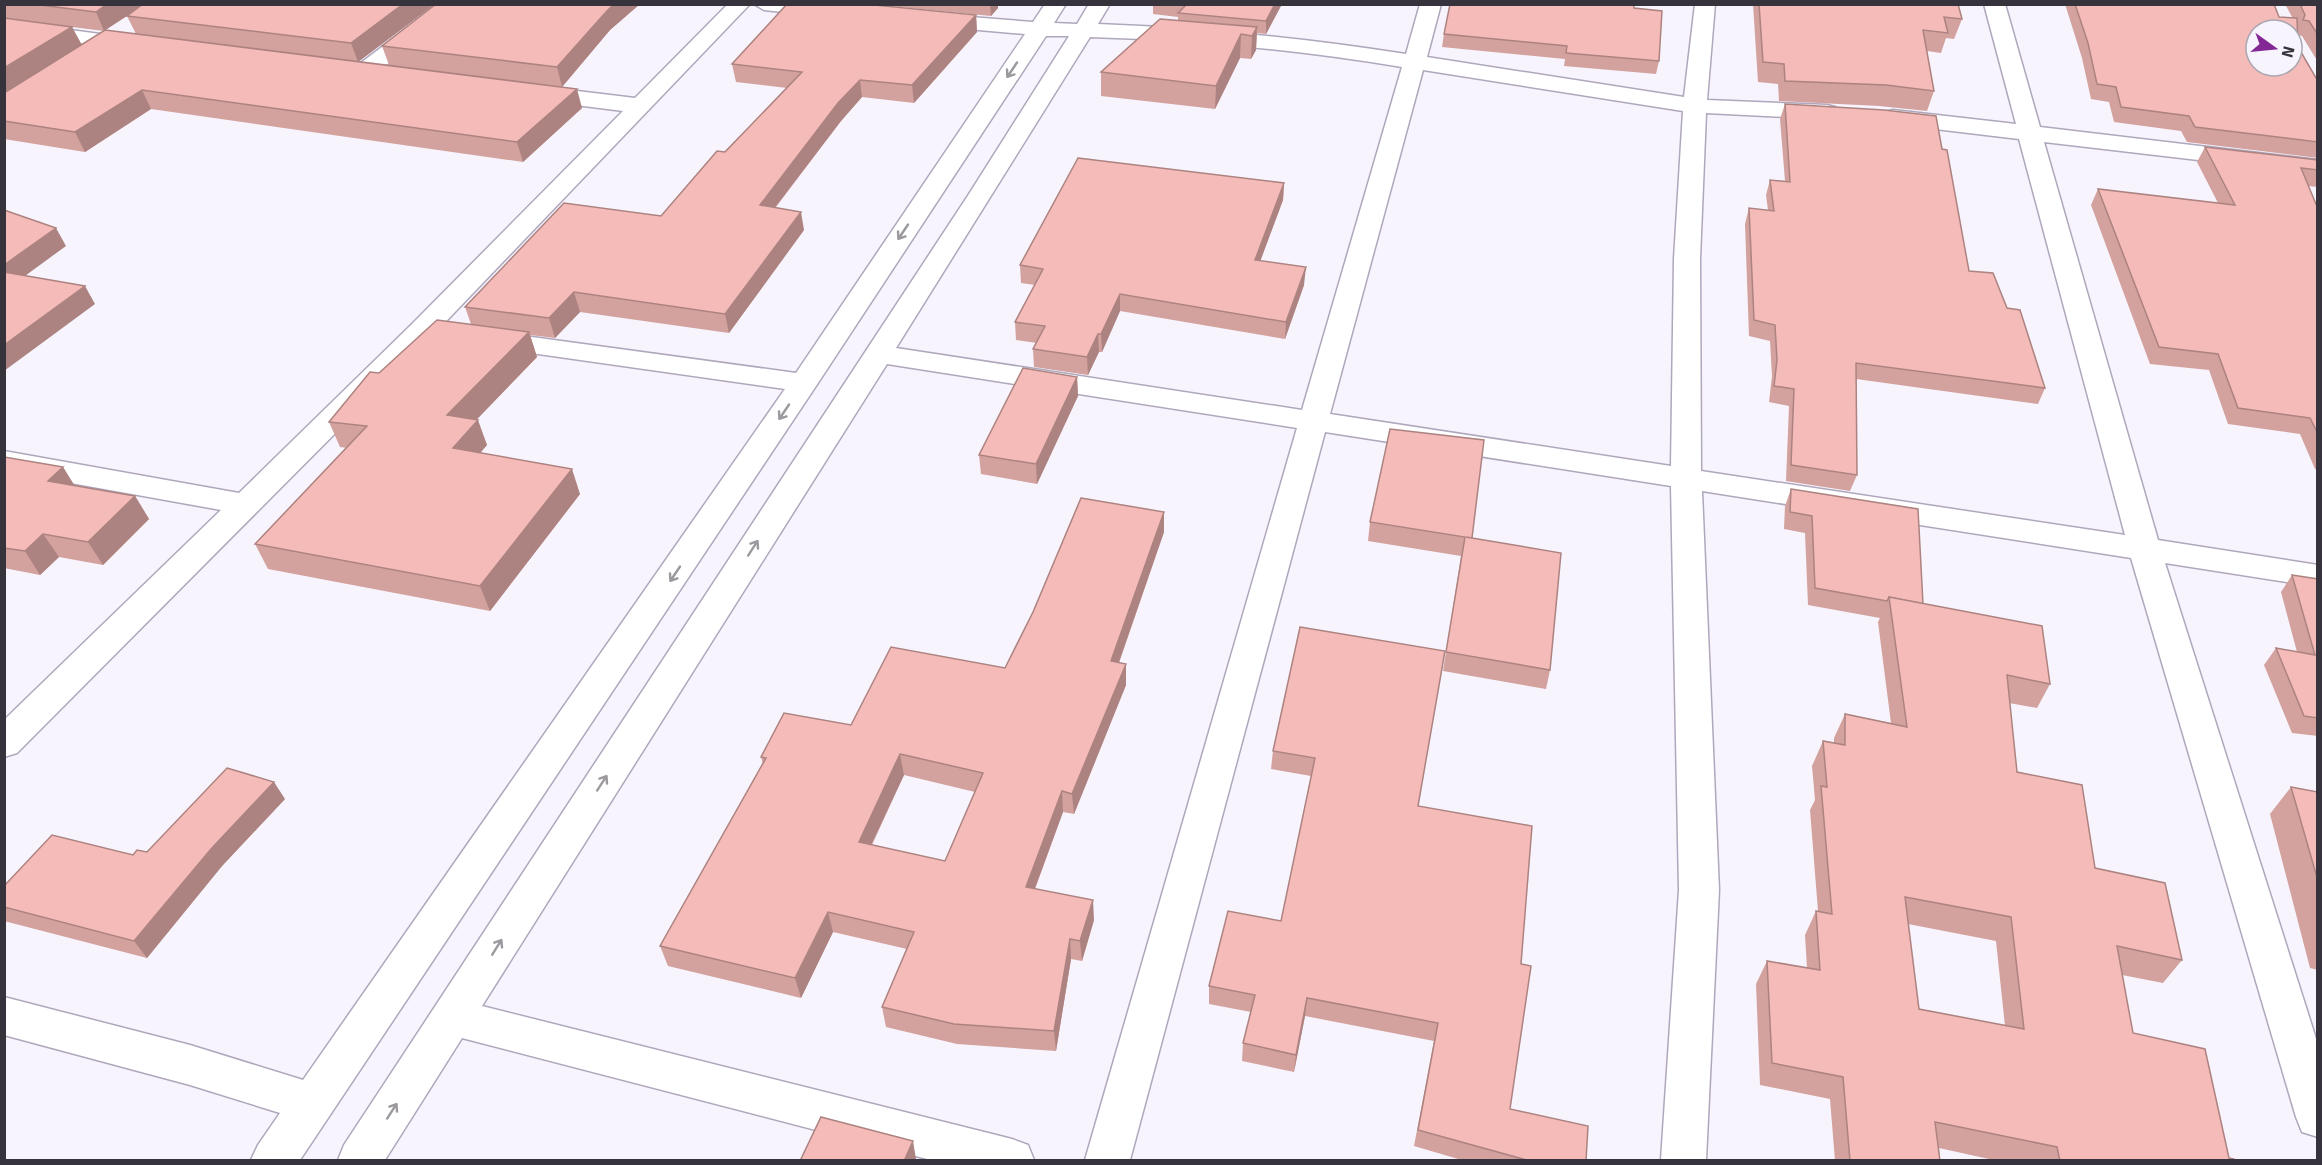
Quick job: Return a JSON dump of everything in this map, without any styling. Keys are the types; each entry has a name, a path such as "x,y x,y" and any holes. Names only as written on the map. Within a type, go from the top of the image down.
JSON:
{"street":[{"path":"362,73 453,4"},
{"path":"4,743 422,330 740,4"},
{"path":"764,4 851,13"},
{"path":"1107,1161 1315,423 1366,225 1431,4"},
{"path":"1683,1161 1699,890 1686,480 1687,259 1695,106 1705,4"},
{"path":"1994,4 2145,551 2318,1117"},
{"path":"274,1161 804,383 1048,16"},
{"path":"360,1161 879,354 1092,17"},
{"path":"917,19 1092,17 1244,40 1332,49 1695,106 1844,113"},
{"path":"80,59 136,23"},
{"path":"4,27 154,47"},
{"path":"339,70 398,77"},
{"path":"515,91 642,106"},
{"path":"1867,114 2318,167"},
{"path":"422,330 804,383"},
{"path":"879,354 2318,576"},
{"path":"4,461 244,504"},
{"path":"4,1016 190,1065 313,1103"},
{"path":"452,1017 1012,1161"}],"building":[{"path":"32,4 107,4 96,12"},
{"path":"143,4 403,4 351,43 127,16"},
{"path":"436,4 614,4 557,67 382,46"},
{"path":"787,4 864,4 976,15 912,85 860,80 838,103 760,205 801,212 725,314 574,292 549,318 465,307 564,203 661,216 717,151 725,152 802,72 732,64"},
{"path":"1180,4 1275,4 1266,21 1178,13 1186,5"},
{"path":"1450,4 1634,4 1634,8 1662,11 1659,61 1566,53 1567,46 1444,34"},
{"path":"1759,4 1958,4 1962,19 1944,17 1948,33 1923,30 1934,91 1886,85 1785,81 1784,64 1763,62"},
{"path":"2075,4 2274,4 2279,17 2297,18 2244,18 2244,78 2304,78 2304,57 2318,79 2318,142 2195,127 2189,116 2121,107 2116,87 2097,84 2088,43"},
{"path":"2300,4 2318,4 2318,35 2309,21 2304,20 2305,15"},
{"path":"4,18 72,27 4,68"},
{"path":"1160,19 1257,27 1252,36 1241,34 1216,86 1101,72"},
{"path":"105,30 577,89 517,142 142,90 75,132 4,121 4,93"},
{"path":"1785,104 1884,110 1936,116 1942,149 1947,150 1969,271 1993,273 2007,308 2020,310 2045,388 1856,363 1857,475 1791,465 1794,389 1774,386 1777,360 1775,325 1754,320 1749,208 1774,211 1770,180 1790,182"},
{"path":"2205,147 2318,160 2318,170 2301,168 2318,209 2318,434 2310,418 2238,408 2218,354 2159,347 2098,189 2235,205"},
{"path":"1078,158 1284,183 1255,260 1306,267 1286,322 1120,294 1087,357 1033,349 1045,326 1015,322 1043,269 1020,265"},
{"path":"4,210 56,228 4,265"},
{"path":"4,272 85,286 4,345"},
{"path":"437,320 529,332 447,415 478,420 453,448 572,469 480,586 255,544 367,426 329,422 370,372 379,373"},
{"path":"1023,368 1077,377 1036,464 979,455"},
{"path":"1390,429 1484,440 1472,538 1466,537 1561,553 1550,670 1446,652 1465,537 1370,522"},
{"path":"4,457 63,467 48,481 135,496 88,542 43,534 25,551 4,548"},
{"path":"1791,489 1918,509 1923,604 1889,597 1887,601 1815,588 1812,516 1790,512"},
{"path":"1081,498 1164,512 1111,661 1126,664 1072,794 1062,791 1026,887 1093,900 1080,941 1070,939 1054,1031 954,1024 882,1007 914,932 828,912 795,978 660,946 766,758 761,757 784,713 851,725 891,647 1005,668 1033,612","holes":["900,754 983,773 945,861 859,842"]},
{"path":"2292,575 2318,579 2318,718 2304,716 2276,648 2315,655"},
{"path":"1889,597 2042,626 2050,684 2007,675 2017,772 2082,785 2095,868 2165,883 2182,960 2117,946 2133,1033 2205,1049 2229,1158 2234,1161 2060,1161 2057,1147 1935,1122 1940,1161 1850,1161 1843,1077 1772,1063 1767,961 1820,970 1816,911 1832,914 1821,786 1827,787 1823,741 1845,745 1845,714 1907,727","holes":["1905,897 2011,917 2024,1029 1919,1009"]},
{"path":"1300,627 1445,651 1418,806 1532,826 1521,964 1531,966 1510,1109 1588,1126 1586,1161 1530,1161 1418,1130 1438,1023 1307,998 1296,1055 1243,1043 1255,995 1209,986 1228,911 1281,921 1315,758 1273,751"},
{"path":"227,768 274,782 211,849 134,941 4,907 4,886 52,835 133,855 137,850 147,852"},
{"path":"2291,787 2318,792 2318,881"},
{"path":"821,1117 913,1141 904,1161 800,1161"}]}
